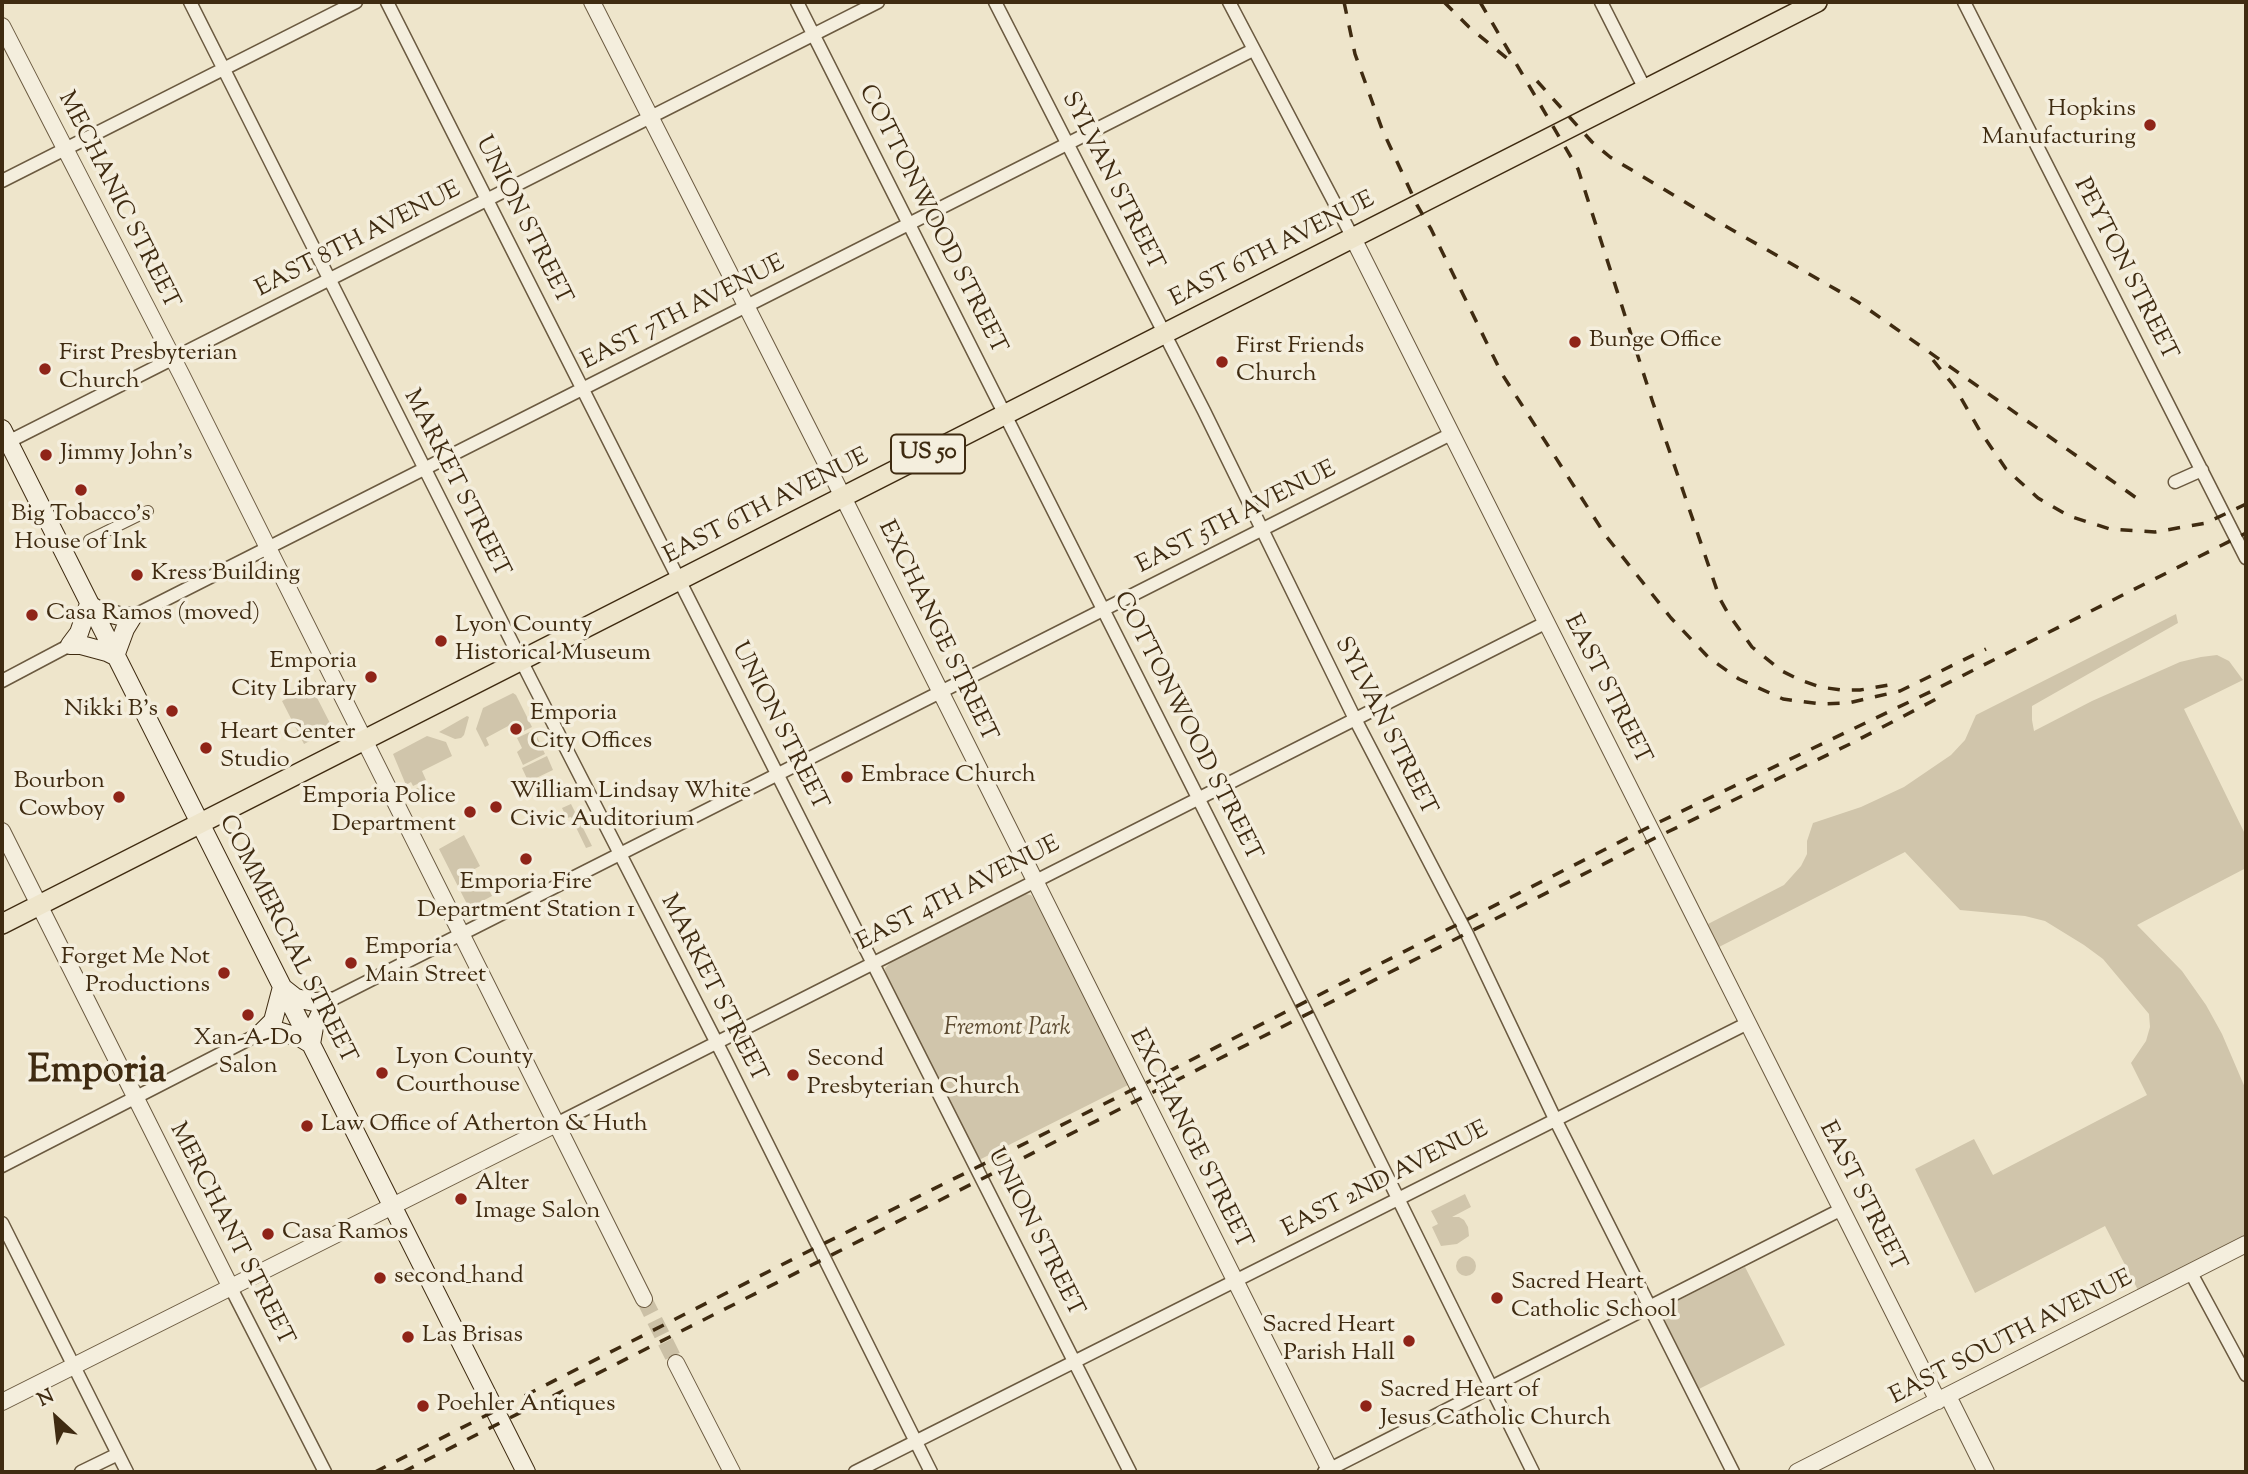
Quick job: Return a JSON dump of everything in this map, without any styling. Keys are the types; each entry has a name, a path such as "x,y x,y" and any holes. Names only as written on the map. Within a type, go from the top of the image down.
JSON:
{"main road":[{"name":"EAST 6TH AVENUE","path":"39,906 1818,2"},
{"name":"COMMERCIAL STREET","path":"4,438 526,1472"},
{"path":"70,645 77,638 89,604 99,611 124,617 133,616"},
{"path":"70,645 80,645 115,656 133,616"},
{"name":"US 50","path":"2,924 39,906"},
{"path":"261,1033 273,1021 282,987 296,998 314,1002 330,1001"},
{"path":"261,1033 278,1031 311,1044 314,1027 330,1001"}],"street":[{"name":"MARKET STREET","path":"190,2 931,1472"},
{"path":"2,181 356,2"},
{"name":"UNION STREET","path":"387,2 1130,1472"},
{"name":"EXCHANGE STREET","path":"592,2 843,497 1328,1471"},
{"name":"COTTONWOOD STREET","path":"797,2 1307,1014 1533,1472"},
{"name":"EAST 8TH AVENUE","path":"4,438 173,358 878,2"},
{"name":"SYLVAN STREET","path":"995,2 1165,333 1355,719 1467,934 1555,1119 1733,1472"},
{"name":"EAST STREET","path":"1230,2 1353,238 1842,1209 1943,1399 1986,1472"},
{"path":"1601,2 1645,89"},
{"name":"PEYTON STREET","path":"1964,2 2246,558"},
{"name":"MECHANIC STREET","path":"2,26 173,358 644,1299"},
{"name":"EAST 7TH AVENUE","path":"133,616 1253,50"},
{"name":"EAST 5TH AVENUE","path":"330,1001 1451,434"},
{"path":"2175,482 2202,470"},
{"path":"89,540 148,511"},
{"name":"EAST 4TH AVENUE","path":"2,1402 875,964 1545,623"},
{"path":"2,681 70,645"},
{"name":"MERCHANT STREET","path":"2,831 325,1472"},
{"name":"EAST 2ND AVENUE","path":"855,1472 1748,1023"},
{"path":"2,1166 261,1033"},
{"path":"1328,1471 1842,1209"},
{"path":"2,1223 127,1472"},
{"name":"EAST SOUTH AVENUE","path":"1797,1472 2246,1244"},
{"path":"2191,1273 2246,1375"},
{"path":"676,1363 732,1472"},
{"path":"81,1472 118,1454"}],"green space":[{"path":"2176,614 2178,623 2032,706 2032,720 2034,731 2092,701 2180,662 2201,657 2217,655 2229,661 2243,680 2184,709 2246,836 2246,868 2137,925 2182,971 2206,1005 2222,1034 2246,1090 2246,1236 2139,1292 2105,1226 1975,1293 1915,1169 1974,1139 1993,1175 2147,1095 2131,1063 2146,1041 2150,1027 2149,1014 2103,959 2084,945 2045,921 2025,916 1960,910 1905,852 1719,947 1708,924 1784,885 1801,866 1807,854 1807,841 1813,823 1861,807 1904,787 1951,755 1965,740 1976,715"},
{"path":"311,686 333,729 304,744 282,701"},
{"path":"513,693 532,727 516,735 510,725 486,738 489,745 485,747 476,729 483,708"},
{"path":"469,717 461,738 455,739 439,732"},
{"path":"534,730 545,754 523,765 517,752 522,748 517,738"},
{"path":"427,736 446,742 452,756 422,771 426,780 413,786 411,782 406,785 393,754"},
{"path":"547,756 553,770 532,780 530,785 522,768"},
{"path":"427,783 433,793 417,801 412,791"},
{"path":"571,804 592,846 586,848 571,817 567,818 562,808"},
{"path":"464,835 480,866 471,871 481,891 488,888 492,896 469,908 439,849"},
{"name":"Fremont Park","path":"1025,894 1031,895 1035,900 1128,1085 979,1160 886,976 885,968 891,962"},
{"path":"1465,1194 1471,1207 1452,1217 1464,1220 1469,1236 1457,1244 1441,1246 1432,1227 1438,1224 1431,1211"},
{"path":"1466,1256 1473,1259 1476,1266 1473,1273 1466,1276 1459,1273 1456,1266 1459,1259"},
{"path":"1745,1267 1785,1345 1699,1389 1664,1319 1664,1312 1667,1306"}],"tunnel":[{"path":"644,1299 676,1363"}],"railway":[{"path":"1344,2 1355,54 1382,129 1502,374 1606,536 1671,618 1709,658 1739,679 1783,699 1821,704 1848,703 1900,691 1986,649"},
{"path":"1444,2 1509,60"},
{"path":"1480,2 1578,169 1652,400 1720,599 1729,615 1752,647 1782,671 1800,680 1841,690 1889,685"},
{"path":"1537,81 1592,142 1610,157 1858,302 2145,504"},
{"path":"1933,360 1954,386 2006,469 2038,498 2069,516 2110,529 2155,532 2206,523 2246,504"},
{"path":"375,1472 1649,827 1934,690 2246,533"},
{"path":"403,1472 1655,838 1850,744 1944,695"}],"place":[{"name":"Hopkins Manufacturing","path":"2150,125"},
{"name":"Bunge Office","path":"1575,342"},
{"name":"First Friends Church","path":"1222,362"},
{"name":"First Presbyterian Church","path":"45,369"},
{"name":"Jimmy John's","path":"46,455"},
{"name":"Big Tobacco's House of Ink","path":"81,490"},
{"name":"Kress Building","path":"137,575"},
{"name":"Casa Ramos (moved)","path":"32,615"},
{"name":"Lyon County Historical Museum","path":"441,641"},
{"name":"Emporia City Library","path":"371,677"},
{"name":"Nikki B's","path":"172,711"},
{"name":"Emporia City Offices","path":"516,729"},
{"name":"Heart Center Studio","path":"206,748"},
{"name":"Embrace Church","path":"847,777"},
{"name":"Bourbon Cowboy","path":"119,797"},
{"name":"William Lindsay White Civic Auditorium","path":"496,807"},
{"name":"Emporia Police Department","path":"470,812"},
{"name":"Emporia Fire Department Station 1","path":"526,859"},
{"name":"Emporia Main Street","path":"351,963"},
{"name":"Forget Me Not Productions","path":"224,973"},
{"name":"Xan-A-Do Salon","path":"248,1015"},
{"name":"Lyon County Courthouse","path":"382,1073"},
{"name":"Second Presbyterian Church","path":"793,1075"},
{"name":"Law Office of Atherton & Huth","path":"307,1126"},
{"name":"Alter Image Salon","path":"461,1199"},
{"name":"Casa Ramos","path":"268,1234"},
{"name":"second_hand","path":"380,1278"},
{"name":"Sacred Heart Catholic School","path":"1497,1298"},
{"name":"Las Brisas","path":"408,1337"},
{"name":"Sacred Heart Parish Hall","path":"1409,1341"},
{"name":"Poehler Antiques","path":"423,1406"},
{"name":"Sacred Heart of Jesus Catholic Church","path":"1366,1406"}],"district":[{"name":"Emporia","path":"97,1075"}]}
